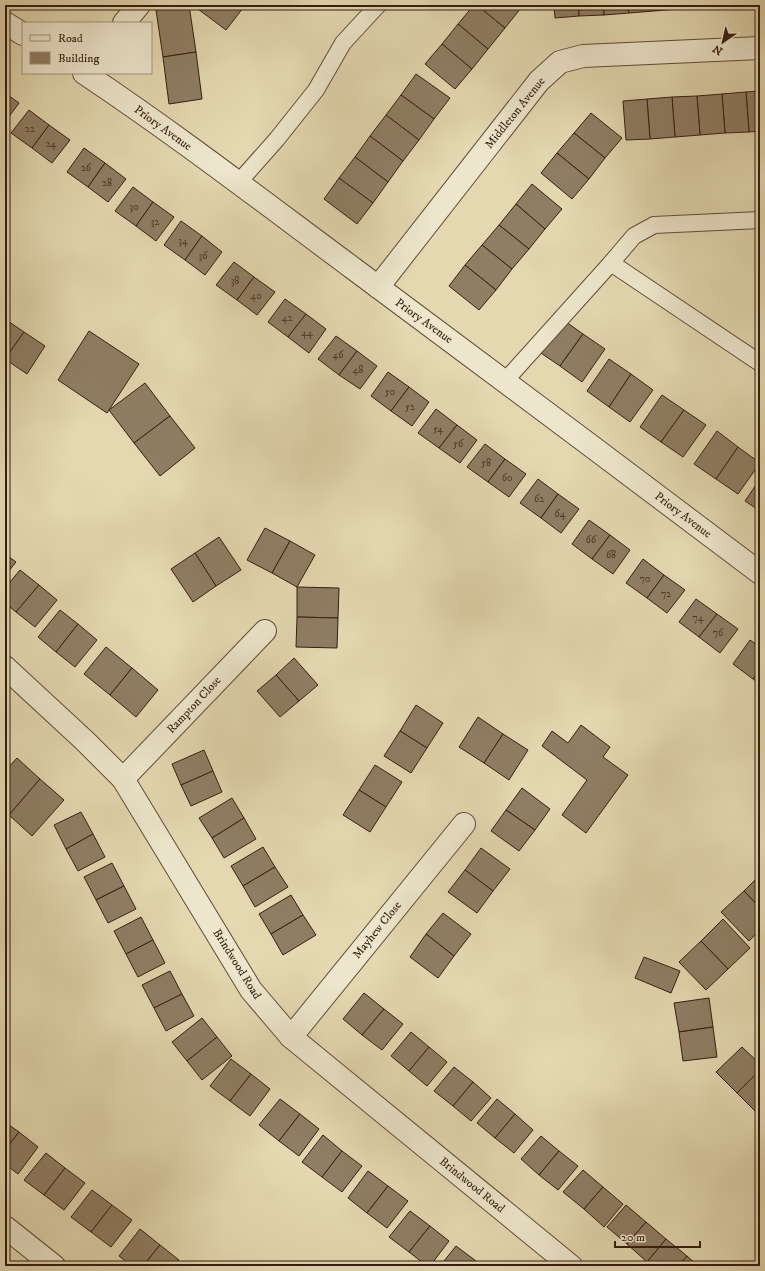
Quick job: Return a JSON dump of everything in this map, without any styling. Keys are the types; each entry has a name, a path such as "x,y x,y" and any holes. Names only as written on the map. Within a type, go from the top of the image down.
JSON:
{"street":[{"path":"125,22 139,5"},
{"path":"5,23 22,33"},
{"name":"Middleton Avenue","path":"378,287 539,82 560,62 583,56 760,48"},
{"name":"Priory Avenue","path":"87,74 154,121 505,381 760,573"},
{"name":"Rampton Close","path":"123,779 265,631"},
{"name":"Brindwood Road","path":"5,667 85,741 123,779 251,990 291,1037 571,1266"},
{"name":"Mayhew Close","path":"291,1037 464,824"},
{"path":"5,1227 54,1266"}],"lane":[{"path":"238,183 277,139 316,90 343,43 378,5"},
{"path":"505,381 634,236 654,225 760,220"},
{"path":"611,263 760,363"}],"building":[{"path":"189,5 196,52 163,57 156,10"},
{"path":"194,5 239,5 243,8 226,30"},
{"path":"474,5 477,5 505,28 488,49 458,24"},
{"path":"477,5 518,5 521,8 505,28"},
{"path":"554,5 579,5 579,16 555,18"},
{"path":"579,5 604,5 604,15 579,16"},
{"path":"604,5 628,5 629,13 604,15"},
{"path":"628,5 653,5 654,11 629,13"},
{"path":"653,5 678,5 678,9 654,11"},
{"path":"678,5 703,5 703,7 678,9"},
{"path":"458,24 488,49 472,69 442,44"},
{"path":"442,44 472,69 455,89 425,64"},
{"path":"196,52 202,99 169,104 163,57"},
{"path":"416,74 450,98 434,119 401,95"},
{"path":"760,91 760,131 749,132 746,92"},
{"path":"746,92 749,132 725,133 722,94"},
{"path":"5,93 19,103 5,122"},
{"path":"722,94 725,133 700,135 697,96"},
{"path":"401,95 434,119 419,140 386,115"},
{"path":"697,96 700,135 675,137 672,97"},
{"path":"672,97 675,137 650,139 647,99"},
{"path":"647,99 650,139 626,140 623,101"},
{"path":"29,110 49,125 32,148 11,133"},
{"path":"591,113 622,138 605,158 574,133"},
{"path":"386,115 419,140 403,161 370,136"},
{"path":"49,125 70,140 52,163 32,148"},
{"path":"574,133 605,158 589,179 557,153"},
{"path":"370,136 403,161 388,182 355,157"},
{"path":"84,148 105,163 88,187 67,172"},
{"path":"557,153 589,179 572,199 541,173"},
{"path":"355,157 388,182 373,203 339,178"},
{"path":"105,163 126,179 108,202 88,187"},
{"path":"339,178 373,203 357,224 324,199"},
{"path":"532,184 562,209 545,229 516,204"},
{"path":"133,187 153,202 136,226 115,211"},
{"path":"153,202 174,217 156,241 136,226"},
{"path":"516,204 545,229 529,249 499,225"},
{"path":"181,221 202,236 185,260 164,245"},
{"path":"499,225 529,249 512,269 482,245"},
{"path":"202,236 222,252 205,275 185,260"},
{"path":"482,245 512,269 496,290 465,265"},
{"path":"234,262 254,277 237,300 216,285"},
{"path":"465,265 496,290 479,310 449,286"},
{"path":"254,277 275,292 257,315 237,300"},
{"path":"285,299 306,314 288,337 268,322"},
{"path":"306,314 326,329 309,353 288,337"},
{"path":"5,319 24,332 5,359"},
{"path":"562,319 583,334 560,366 538,351"},
{"path":"89,331 139,364 107,413 58,380"},
{"path":"24,332 45,346 27,374 5,359"},
{"path":"583,334 605,349 582,382 560,366"},
{"path":"336,336 357,351 339,375 318,359"},
{"path":"357,351 377,366 360,389 339,375"},
{"path":"609,359 631,374 609,407 587,391"},
{"path":"388,372 409,387 391,411 371,396"},
{"path":"631,374 653,390 630,422 609,407"},
{"path":"145,383 170,416 134,443 109,410"},
{"path":"409,387 429,402 412,426 391,411"},
{"path":"662,395 684,410 661,442 640,427"},
{"path":"436,409 457,425 439,448 418,433"},
{"path":"684,410 706,425 683,457 661,442"},
{"path":"170,416 195,448 160,476 134,443"},
{"path":"457,425 477,440 460,463 439,448"},
{"path":"717,431 738,447 716,479 694,464"},
{"path":"485,444 505,459 488,482 467,467"},
{"path":"738,447 760,463 738,494 716,479"},
{"path":"505,459 526,474 509,497 488,482"},
{"path":"538,479 558,494 541,518 520,503"},
{"path":"760,479 760,511 745,501"},
{"path":"558,494 579,509 561,533 541,518"},
{"path":"589,520 610,535 592,559 572,544"},
{"path":"265,528 290,541 272,573 247,560"},
{"path":"610,535 630,550 613,574 592,559"},
{"path":"219,537 241,570 216,586 195,553"},
{"path":"290,541 315,555 297,587 272,573"},
{"path":"195,553 216,586 193,602 171,569"},
{"path":"5,554 16,562 5,576"},
{"path":"643,559 664,575 647,598 626,583"},
{"path":"20,570 39,585 16,612 5,603 5,588"},
{"path":"664,575 685,590 667,613 647,598"},
{"path":"39,585 57,600 35,627 16,612"},
{"path":"297,587 339,588 338,618 297,617"},
{"path":"696,599 717,614 699,637 679,622"},
{"path":"60,610 78,624 56,652 38,637"},
{"path":"717,614 738,629 720,653 699,637"},
{"path":"297,617 338,618 337,648 296,647"},
{"path":"78,624 97,640 75,667 56,652"},
{"path":"750,640 760,647 760,670 753,679 733,664"},
{"path":"106,647 132,668 110,695 84,674"},
{"path":"294,658 318,685 299,701 276,675"},
{"path":"132,668 158,690 136,717 110,695"},
{"path":"760,670 760,684 753,679"},
{"path":"276,675 299,701 280,717 257,691"},
{"path":"416,705 443,723 427,748 400,731"},
{"path":"478,717 503,734 484,763 459,747"},
{"path":"581,725 610,747 603,757 628,775 586,833 562,815 587,780 542,746 552,731 568,743"},
{"path":"400,731 427,748 411,773 384,756"},
{"path":"503,734 528,750 509,780 484,763"},
{"path":"204,750 213,771 181,785 172,764"},
{"path":"17,758 40,779 9,815 5,811 5,771"},
{"path":"375,765 402,782 386,807 359,790"},
{"path":"213,771 222,792 191,806 181,785"},
{"path":"40,779 64,800 32,836 9,815"},
{"path":"522,788 550,809 535,830 506,810"},
{"path":"359,790 386,807 370,832 343,815"},
{"path":"232,798 244,818 212,838 199,818"},
{"path":"506,810 535,830 519,851 491,831"},
{"path":"81,812 93,834 66,849 54,825"},
{"path":"244,818 256,839 224,858 212,838"},
{"path":"93,834 105,857 78,871 66,849"},
{"path":"263,847 275,867 243,886 231,866"},
{"path":"481,848 510,869 493,891 465,870"},
{"path":"112,863 124,886 96,900 84,877"},
{"path":"275,867 288,887 255,907 243,886"},
{"path":"465,870 493,891 477,913 448,892"},
{"path":"760,875 760,908 744,891"},
{"path":"124,886 136,909 108,923 96,900"},
{"path":"744,891 760,908 760,930 749,941 721,912"},
{"path":"291,895 303,915 271,934 259,914"},
{"path":"443,913 471,934 454,956 426,934"},
{"path":"303,915 316,935 283,955 271,934"},
{"path":"141,917 153,940 126,954 114,931"},
{"path":"723,919 750,948 728,969 701,941"},
{"path":"426,934 454,956 438,978 410,957"},
{"path":"153,940 165,963 138,977 126,954"},
{"path":"701,941 728,969 706,990 679,962"},
{"path":"644,957 680,971 671,993 635,978"},
{"path":"170,971 182,994 154,1008 142,985"},
{"path":"364,993 384,1009 362,1035 343,1019"},
{"path":"182,994 194,1016 166,1031 154,1008"},
{"path":"709,998 713,1027 679,1032 674,1003"},
{"path":"384,1009 403,1024 382,1050 362,1035"},
{"path":"202,1018 217,1037 187,1061 172,1042"},
{"path":"713,1027 717,1057 683,1061 679,1032"},
{"path":"411,1032 429,1047 409,1071 391,1056"},
{"path":"217,1037 232,1056 202,1080 187,1061"},
{"path":"429,1047 447,1062 427,1086 409,1071"},
{"path":"742,1047 760,1064 760,1070 737,1093 716,1072"},
{"path":"231,1059 251,1074 230,1101 210,1086"},
{"path":"454,1067 473,1082 453,1106 434,1091"},
{"path":"760,1070 760,1111 757,1113 737,1093"},
{"path":"251,1074 270,1089 250,1116 230,1101"},
{"path":"473,1082 491,1098 471,1121 453,1106"},
{"path":"280,1099 300,1114 279,1141 259,1125"},
{"path":"497,1099 515,1114 495,1138 477,1123"},
{"path":"300,1114 319,1129 299,1156 279,1141"},
{"path":"515,1114 533,1130 514,1153 495,1138"},
{"path":"5,1122 19,1132 5,1150"},
{"path":"19,1132 38,1147 18,1174 5,1164 5,1150"},
{"path":"323,1135 342,1151 322,1177 302,1162"},
{"path":"541,1136 559,1151 539,1175 521,1159"},
{"path":"342,1151 362,1166 342,1192 322,1177"},
{"path":"559,1151 578,1166 558,1190 539,1175"},
{"path":"46,1153 65,1168 44,1195 24,1180"},
{"path":"65,1168 85,1183 64,1210 44,1195"},
{"path":"583,1170 603,1187 584,1209 563,1192"},
{"path":"368,1171 388,1186 367,1213 348,1198"},
{"path":"388,1186 408,1201 387,1228 367,1213"},
{"path":"603,1187 623,1204 604,1227 584,1209"},
{"path":"92,1190 112,1205 91,1232 71,1217"},
{"path":"112,1205 132,1220 111,1247 91,1232"},
{"path":"626,1205 646,1222 627,1244 607,1227"},
{"path":"410,1211 430,1226 409,1252 389,1237"},
{"path":"646,1222 666,1239 647,1262 627,1244"},
{"path":"430,1226 449,1241 430,1266 427,1266 409,1252"},
{"path":"140,1229 160,1245 143,1266 132,1266 119,1256"},
{"path":"666,1239 687,1256 678,1266 653,1266 647,1262"},
{"path":"160,1245 179,1260 175,1266 143,1266"},
{"path":"456,1246 476,1261 472,1266 440,1266"},
{"path":"687,1256 698,1266 678,1266"}]}
